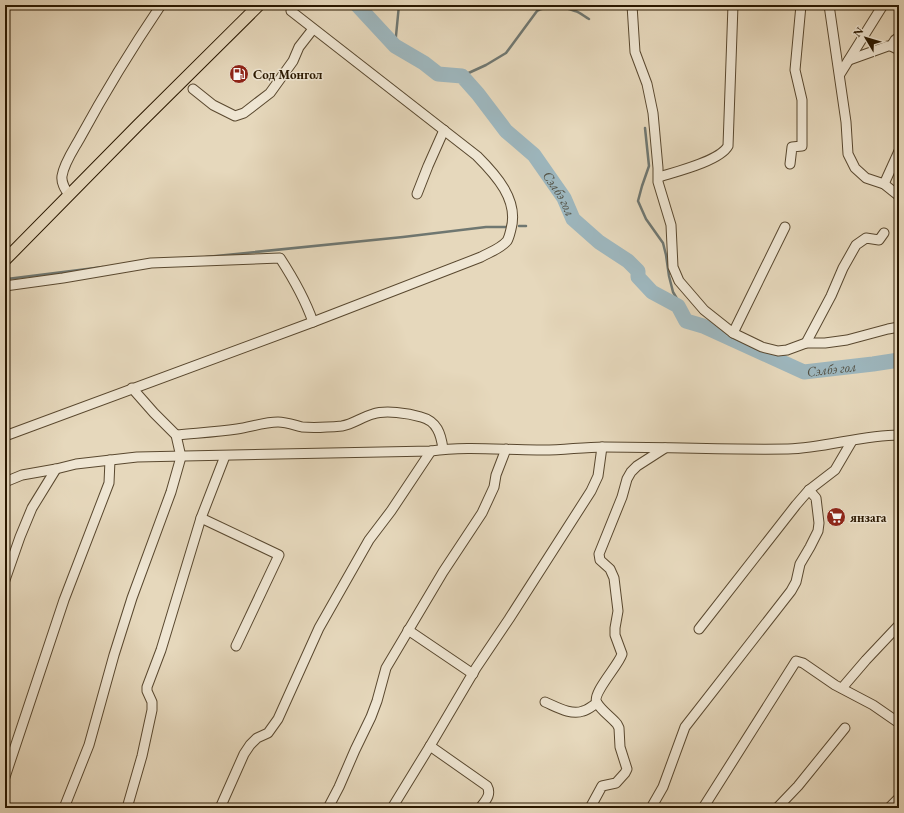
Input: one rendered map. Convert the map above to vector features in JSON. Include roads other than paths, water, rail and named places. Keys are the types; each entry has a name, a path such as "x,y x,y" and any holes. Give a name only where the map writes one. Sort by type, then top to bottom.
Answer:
{"main road":[{"path":"5,260 259,5"}],"street":[{"path":"69,195 62,181 66,163 93,113 128,54 161,5"},
{"path":"632,5 635,52 647,84 654,113 659,177 658,182 671,224 673,267 679,281 704,310 733,333 762,347 778,351 788,350 806,343 825,343 847,340 899,327"},
{"path":"659,177 707,161 722,153 728,146 733,5"},
{"path":"790,164 792,147 802,146 802,100 795,70 801,5"},
{"path":"829,5 836,58 840,74 848,154 855,168 866,178 884,184 899,196"},
{"path":"840,74 883,5"},
{"path":"5,436 313,322 481,257 500,247 508,240 512,225 511,201 494,174 478,156 291,11"},
{"path":"193,89 213,105 235,116 244,113 270,93 293,61 299,48 314,29"},
{"path":"849,60 877,48 895,48 895,40 899,37"},
{"path":"417,194 444,130"},
{"path":"884,184 899,151"},
{"path":"733,333 785,227"},
{"path":"806,343 856,245 866,238 879,240 884,233"},
{"path":"5,286 151,263 280,258 308,308 313,322"},
{"path":"64,808 89,745 114,655 132,598 171,492 182,457 176,435 132,388"},
{"path":"176,435 238,429 255,424 280,422 304,427 343,426 372,414 385,411 421,416 430,421 437,427 442,439 443,449"},
{"path":"5,482 22,475 56,470 76,464 137,457 431,451 443,449 539,450 602,447 790,449 852,441 872,436 899,434"},
{"path":"699,629 796,505 809,490 835,470 852,441"},
{"path":"392,808 472,674 509,620 591,491 598,476 602,447"},
{"path":"590,808 602,786 616,783 627,769 620,747 619,728 597,703 595,698 620,660 622,654 615,635 618,611 614,578 610,569 600,560 599,554 631,472 637,466 664,448"},
{"path":"328,808 371,717 386,668 443,572 482,513 494,489 496,475 506,449"},
{"path":"220,808 244,754 257,738 268,733 278,719 319,628 370,540 431,451"},
{"path":"127,808 142,756 152,710 152,702 147,688 161,650 201,518 225,456"},
{"path":"5,777 64,600 109,484 110,460"},
{"path":"5,580 32,508 56,470"},
{"path":"651,808 663,787 685,727 791,591 796,582 800,564 818,531 816,498 809,490"},
{"path":"201,518 279,555 236,646"},
{"path":"842,688 899,625"},
{"path":"408,630 472,674"},
{"path":"703,808 796,662 803,663 835,685 873,705 899,724"},
{"path":"545,702 559,708 578,713 597,703"},
{"path":"777,808 798,786 845,728"},
{"path":"430,746 489,788 488,796 480,808"},
{"path":"889,808 899,798"}],"waterway":[{"name":"Сэлбэ гол","path":"357,5 395,46 424,63 438,74 462,76 478,94 506,131 534,155 564,198 573,219 599,242 628,261 638,271 638,277 652,292 678,306 686,321 703,326 804,372 899,360"},
{"path":"395,46 399,5"},
{"name":"Сэлбэ гол","path":"462,76 486,65 506,53 537,11 541,9 551,7 566,8 579,12 589,19"},
{"name":"Сэлбэ гол","path":"645,128 649,166 638,201 646,219 663,243 673,292 686,314 703,326"},
{"path":"519,226 526,226"},
{"path":"206,257 486,227 506,227"},
{"path":"7,279 103,267"}],"place":[{"name":"Сод Монгол","path":"239,74"},
{"name":"янзага","path":"836,517"}]}
